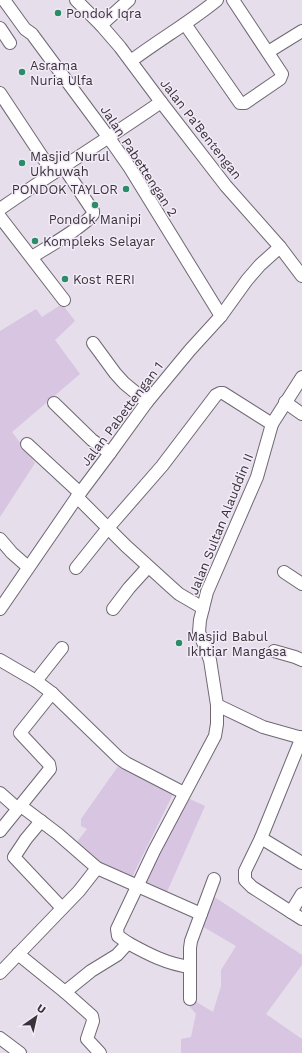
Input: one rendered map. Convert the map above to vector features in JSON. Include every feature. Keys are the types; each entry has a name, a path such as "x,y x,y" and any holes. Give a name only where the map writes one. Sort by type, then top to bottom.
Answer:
{"street":[{"name":"Jalan Pabettengan 2","path":"4,0 25,29 32,34 110,138 221,316"},
{"name":"Jalan Pa'Bentengan","path":"76,0 101,24 132,61 161,102 226,186 280,247 302,276"},
{"path":"101,24 129,0"},
{"path":"132,61 217,0"},
{"path":"185,24 241,103 245,103 280,79 282,74 233,0"},
{"path":"0,28 10,42"},
{"path":"268,52 302,31"},
{"path":"0,93 58,170 93,210 93,214 89,219 32,257"},
{"path":"0,209 58,170 110,138 161,102"},
{"path":"0,217 64,300"},
{"name":"Jalan Pabettengan 1","path":"0,609 78,495 110,454 147,402 190,350 221,316 247,280 260,265 280,247"},
{"path":"93,343 120,378 147,402"},
{"name":"Jalan Sultan Alauddin II","path":"128,943 118,936 117,932 154,851 215,736 217,724 217,705 210,660 199,632 203,608 210,584 257,477 272,424 302,377"},
{"path":"76,568 108,528 162,466 216,395 223,393 272,424"},
{"path":"54,402 92,440 110,454"},
{"path":"285,402 302,414"},
{"path":"27,444 148,567 180,594 203,608"},
{"path":"0,539 12,553 28,567"},
{"path":"114,609 129,588 148,567"},
{"path":"284,572 302,584"},
{"path":"36,681 62,648"},
{"path":"274,651 302,660"},
{"path":"0,660 36,681 52,693 119,758 184,793"},
{"path":"0,831 49,771 50,767 47,761 21,735 20,732 52,693"},
{"path":"217,705 263,727 302,738 261,838 244,875 245,880 252,887 302,919"},
{"path":"0,793 41,821 97,868 201,914"},
{"path":"41,821 26,839 14,857 62,908"},
{"path":"261,838 302,863"},
{"path":"0,973 79,892 97,868"},
{"path":"190,999 191,941 214,879"},
{"path":"291,912 302,894"},
{"path":"65,992 91,971 117,955 128,943 153,957 171,964 190,967"},
{"path":"18,954 92,1016 94,1021 87,1040 100,1053"},
{"path":"0,1038 20,1053"}],"shaded area":[{"path":"62,304 75,321 55,340 80,374 12,432 35,463 0,517 0,331 36,309 42,317"},
{"path":"119,765 174,792 132,877 102,866 77,842 87,829 81,826 81,819"},
{"path":"179,794 205,806 166,894 139,879"},
{"path":"210,894 302,955 302,965 266,1014 302,1039 302,1053 181,1053 181,1039 191,1037 196,1014 189,1006 195,1001 213,1012 221,986 221,970 236,946 200,925"}],"place":[{"name":"Pondok Iqra","path":"58,13"},
{"name":"Asrama Nuria Ulfa","path":"22,72"},
{"name":"Masjid Nurul Ukhuwah","path":"22,163"},
{"name":"PONDOK TAYLOR","path":"126,189"},
{"name":"Pondok Manipi","path":"95,205"},
{"name":"Kompleks Selayar","path":"35,241"},
{"name":"Kost RERI","path":"65,279"},
{"name":"Masjid Babul Ikhtiar Mangasa","path":"179,643"}]}
